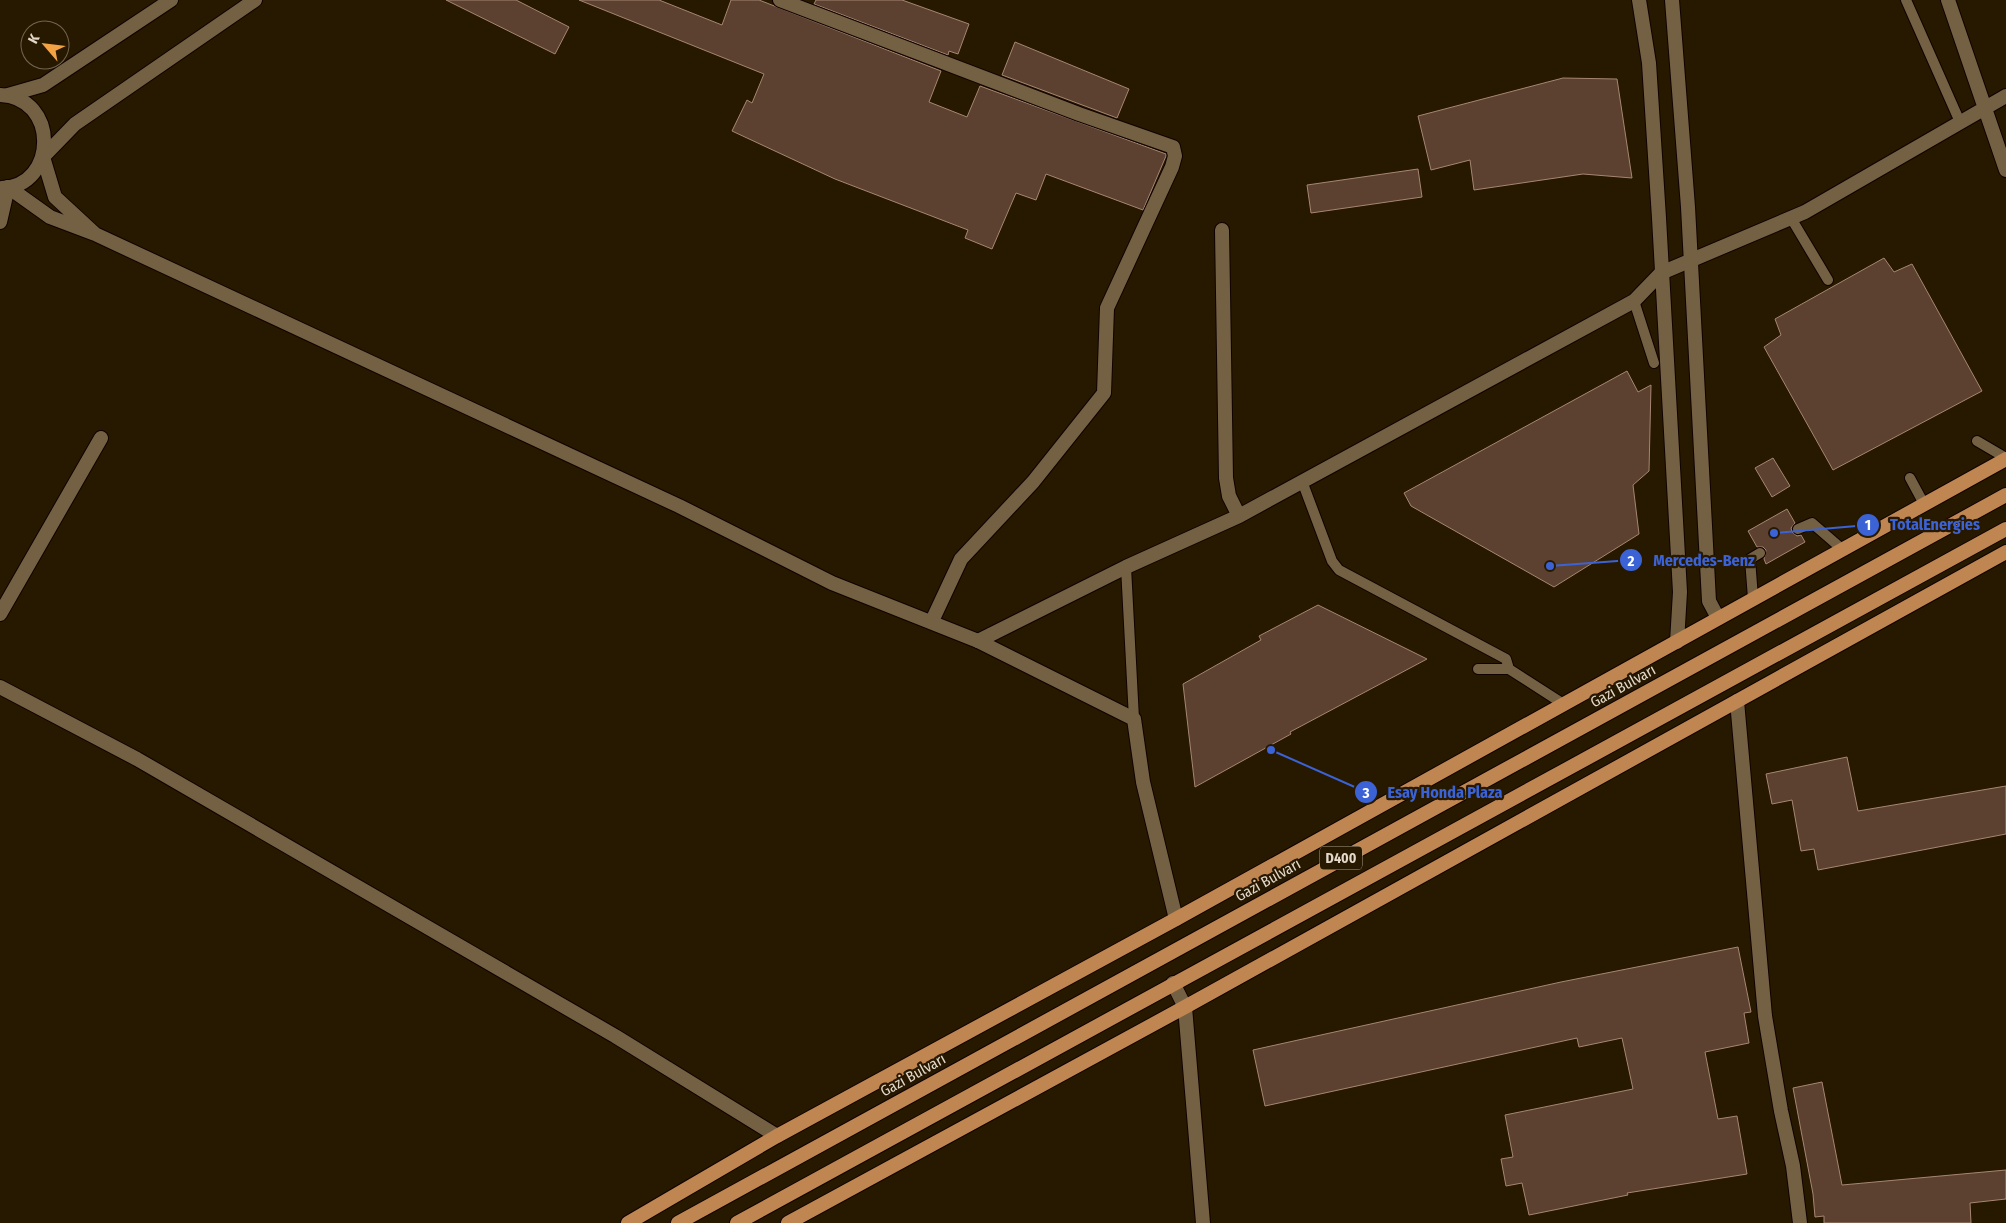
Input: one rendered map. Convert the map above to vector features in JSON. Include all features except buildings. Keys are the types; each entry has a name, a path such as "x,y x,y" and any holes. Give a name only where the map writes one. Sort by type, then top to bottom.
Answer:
{"highway":[{"path":"628,1223 777,1136 1176,919 2006,459"},
{"name":"Gazi Bulvarı","path":"678,1223 2006,495"},
{"name":"D400","path":"737,1223 2006,529"},
{"path":"788,1223 1185,1007 2006,552"}],"street":[{"path":"4,95 43,85 171,0"},
{"path":"780,0 1079,114 1173,147 1172,168 1107,308 1104,393 1033,482 961,559 932,621"},
{"path":"1639,0 1648,63 1680,592 1677,642"},
{"path":"1672,0 1691,258 1709,601 1718,618"},
{"path":"1948,0 1983,108 2006,170"},
{"path":"4,188 23,182 35,171 43,157 75,124 252,1"},
{"path":"4,95 23,101 35,112 43,126 46,142 43,157 54,197 94,234"},
{"path":"978,641 1126,567 1239,516 1634,301 1661,273 1691,258 1805,212 2006,96"},
{"path":"0,222 4,188"},
{"path":"4,188 50,218 94,234 679,506 832,582 978,641 1134,719 1143,782 1176,919"},
{"path":"1222,230 1226,478 1229,496 1239,516"},
{"path":"0,614 101,438"},
{"path":"0,687 137,759 615,1036 777,1136"},
{"path":"1737,701 1765,1016 1781,1111 1793,1166 1800,1223"},
{"path":"1173,983 1185,1007 1203,1223"}],"lane":[{"path":"1906,0 1960,122"},
{"path":"1791,218 1828,280"},
{"path":"1634,301 1654,363"},
{"path":"1977,441 2006,459"},
{"path":"1910,478 1924,504"},
{"path":"1302,481 1332,562 1339,570 1506,659 1509,669"},
{"path":"1798,529 1812,523 1842,549"},
{"path":"1753,598 1750,559 1760,553"},
{"path":"1126,567 1134,719"},
{"path":"1478,669 1509,669 1565,704"}],"place":[{"name":"TotalEnergies","path":"1774,533"},
{"name":"Mercedes-Benz","path":"1550,566"},
{"name":"Esay Honda Plaza","path":"1271,750"}]}
